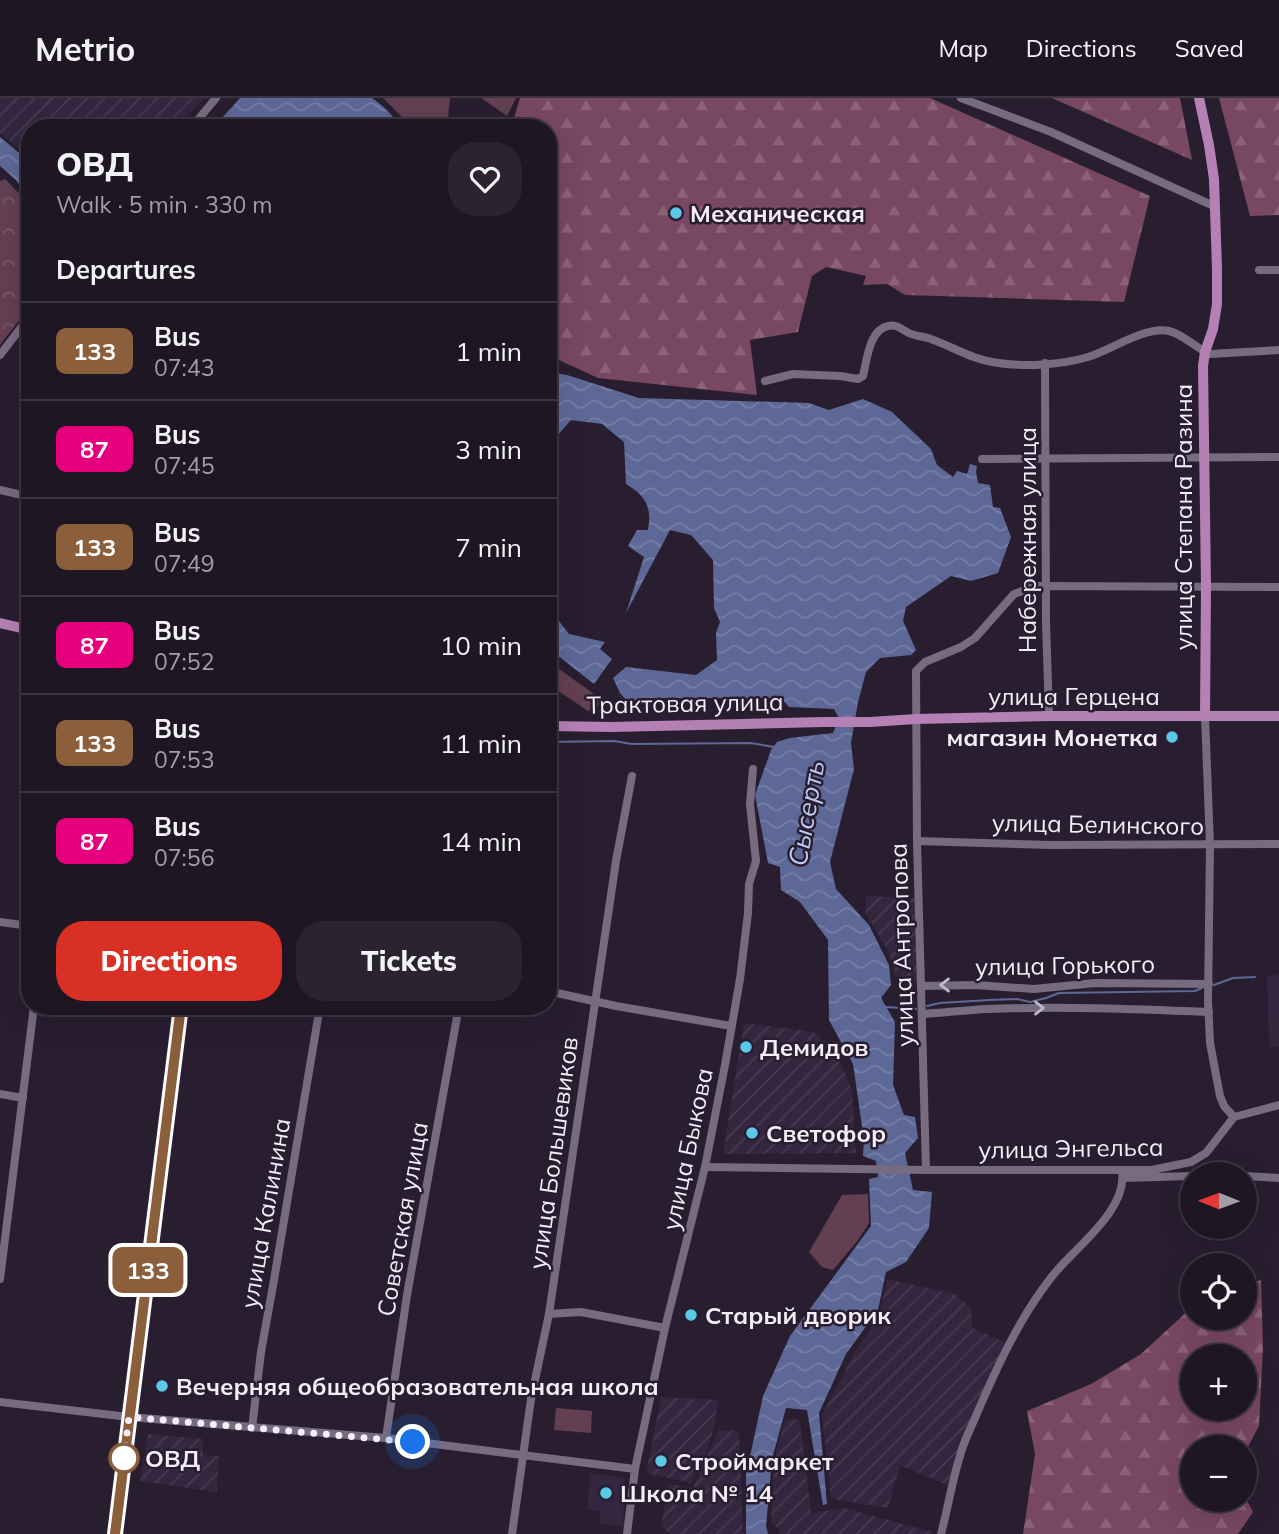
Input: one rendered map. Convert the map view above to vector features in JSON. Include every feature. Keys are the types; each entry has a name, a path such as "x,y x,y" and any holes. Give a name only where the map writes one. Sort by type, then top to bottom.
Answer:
{"main road":[{"name":"улица Степана Разина","path":"1199,98 1209,145 1216,207 1217,304 1203,366 1205,716"},
{"path":"0,623 21,628"},
{"name":"улица Герцена","path":"870,722 1049,716 1279,716"},
{"name":"Трактовая улица","path":"557,726 870,722"},
{"path":"115,1534 180,1015"}],"street":[{"path":"198,119 216,98"},
{"path":"961,98 1051,132 1216,207"},
{"path":"1259,270 1279,270"},
{"path":"765,381 793,374 858,379 863,376 870,346 876,335 884,327 893,325 968,356 997,363 1079,360 1144,334 1166,331 1191,341 1210,354 1279,350"},
{"path":"0,355 21,328"},
{"name":"Набережная улица","path":"1045,363 1049,716"},
{"path":"982,459 1279,457"},
{"path":"0,490 21,495"},
{"name":"улица Антропова","path":"926,1170 917,841 916,670 925,662 975,638 1014,594 1036,586 1046,586"},
{"path":"1046,586 1279,587"},
{"name":"улица Степана Разина","path":"1205,716 1210,845 1210,1043 1224,1106 1234,1117"},
{"name":"улица Быкова","path":"627,1534 635,1469 665,1328 705,1167 740,979 748,884 756,861 750,804 753,769"},
{"name":"улица Большевиков","path":"512,1534 531,1399 549,1314 616,861 632,776"},
{"name":"улица Белинского","path":"917,841 1051,845 1279,844"},
{"path":"0,922 21,925"},
{"name":"улица Горького","path":"921,986 976,985 1034,989 1095,983 1209,984"},
{"path":"557,993 731,1026"},
{"name":"улица Горького","path":"922,1014 985,1009 1120,1008 1209,1012"},
{"path":"0,1279 33,1015"},
{"name":"улица Калинина","path":"252,1428 261,1352 318,1015"},
{"name":"Советская улица","path":"386,1438 407,1295 457,1015"},
{"path":"0,1094 23,1098"},
{"path":"1234,1117 1279,1104"},
{"name":"улица Энгельса","path":"705,1167 1123,1175 1191,1162 1206,1153 1234,1117"},
{"path":"941,1534 961,1452 994,1373 1048,1281 1102,1223 1115,1203 1123,1175 1180,1176"},
{"path":"1257,1177 1279,1178"},
{"path":"549,1314 580,1312 665,1328"},
{"path":"0,1402 129,1417 386,1438 635,1469"}],"shaded area":[{"path":"0,98 204,98 184,119 21,119 21,150 0,133"},
{"path":"866,896 915,898 917,982 898,983 888,951 865,912"},
{"path":"1279,975 1279,1047 1269,1047 1267,976"},
{"path":"744,1023 814,1032 837,1054 852,1090 856,1153 723,1154"},
{"path":"887,1279 955,1294 971,1308 972,1328 1006,1343 947,1485 900,1465 888,1508 831,1499 822,1415 856,1350 879,1317"},
{"path":"661,1397 718,1400 714,1428 705,1457 691,1483 646,1473"},
{"path":"785,1419 800,1420 811,1513 844,1508 932,1534 780,1534 778,1528 771,1523 774,1461"},
{"path":"718,1430 739,1431 743,1534 670,1534 661,1527 668,1484 693,1488"},
{"path":"148,1434 203,1439 203,1455 219,1456 217,1492 140,1481"},
{"name":"Школа № 14","path":"590,1473 625,1478 623,1526 599,1524 600,1511 587,1509"}],"green space":[{"path":"383,98 450,98 448,119 404,119"},
{"path":"481,98 516,98 507,116"},
{"path":"520,98 930,98 1150,196 1124,302 905,295 887,284 863,285 866,276 826,267 812,276 798,332 750,340 757,395 598,378 557,359 557,119 514,119"},
{"path":"1052,98 1180,98 1192,160"},
{"path":"1219,98 1279,98 1279,215 1250,216"},
{"path":"5,179 21,196 21,318 0,345 0,181"},
{"path":"557,667 605,702 588,711 557,690"},
{"path":"868,1194 869,1223 833,1270 822,1267 809,1252 842,1195"},
{"path":"1261,1280 1263,1347 1259,1426 1254,1435 1180,1435 1180,1512 1253,1512 1238,1534 1023,1534 1035,1454 1027,1411 1091,1384 1141,1354 1180,1318 1180,1330 1257,1330 1257,1281"},
{"path":"556,1408 592,1411 591,1433 554,1430"}],"water":[{"path":"240,98 372,98 394,119 221,119"},
{"path":"0,137 21,154 21,187 16,180 0,166"},
{"name":"Сысерть","path":"557,373 639,398 809,403 829,410 863,399 892,412 931,449 937,465 953,477 957,471 967,474 970,464 977,466 978,483 990,485 993,507 1000,508 1011,537 998,573 971,581 951,576 906,607 903,621 916,650 911,655 880,658 866,672 858,702 851,743 854,769 830,862 836,889 869,925 889,965 891,985 881,998 895,1022 893,1085 904,1115 915,1117 918,1138 905,1153 913,1190 932,1192 929,1228 906,1262 886,1272 878,1310 846,1354 819,1413 827,1504 823,1505 807,1410 786,1408 772,1459 766,1526 768,1534 746,1534 746,1475 763,1396 790,1336 871,1226 869,1179 878,1177 876,1161 863,1156 864,1140 853,1064 829,1020 828,940 800,902 781,890 780,867 768,863 755,795 771,750 777,742 833,733 839,718 834,709 789,707 781,698 643,698 628,702 613,678 626,667 696,675 717,660 716,633 720,622 714,608 713,560 691,535 670,530 626,613 644,557 628,546 637,530 648,530 648,509 643,498 626,484 624,442 602,424 571,420 557,436"},
{"path":"557,619 569,634 605,642 600,649 612,659 594,684 557,655"}],"waterway":[{"path":"557,742 751,743 774,747"},
{"path":"1214,985 1233,978 1255,977"},
{"path":"927,1006 989,1000 1017,999 1030,1002 1059,993 1195,991 1202,988"},
{"path":"886,1007 916,1009"}],"bus line":[{"name":"133","path":"115,1534 180,1015"}],"place":[{"name":"Механическая","path":"676,213"},
{"name":"магазин Монетка","path":"1172,737"},
{"name":"Демидов","path":"746,1047"},
{"name":"Светофор","path":"752,1133"},
{"name":"Старый дворик","path":"691,1315"},
{"name":"Вечерняя общеобразовательная школа","path":"162,1386"},
{"name":"ОВД","path":"124,1458"},
{"name":"Строймаркет","path":"661,1461"},
{"name":"Школа № 14","path":"606,1493"}],"route":[{"path":"124,1458 129,1417 413,1442"}]}
